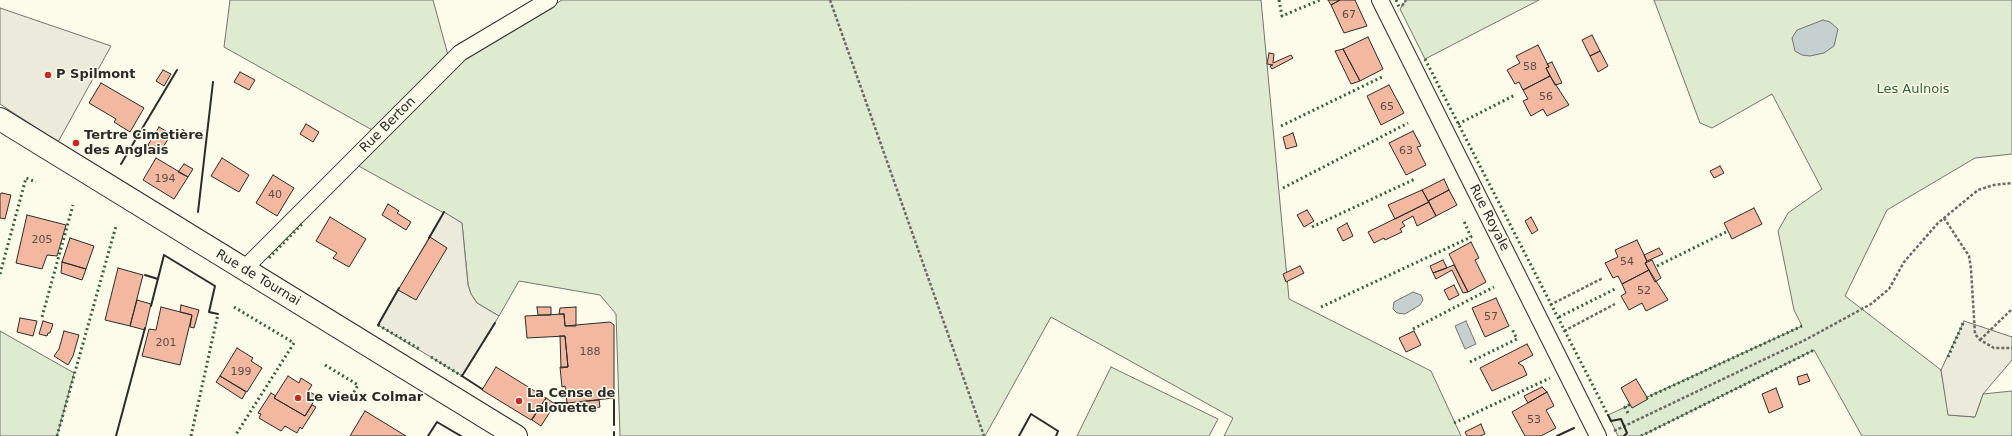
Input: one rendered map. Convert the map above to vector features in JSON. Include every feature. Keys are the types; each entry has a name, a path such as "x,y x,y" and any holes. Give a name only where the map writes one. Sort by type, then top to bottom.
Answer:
{"main road":[{"name":"Rue de Tournai","path":"0,119 243,270 516,436"}],"street":[{"name":"Rue Berton","path":"243,270 460,53 549,0"},
{"name":"Rue Royale","path":"1380,0 1549,338 1605,434"}],"path":[{"path":"830,0 984,436"},
{"path":"1605,434 1806,339 1871,304 1889,289 1904,262 1944,218 1978,190 1994,185 2012,184"},
{"path":"1944,218 1968,256 1971,269 1975,334 1980,340 1994,348 2012,348"},
{"path":"1536,312 1603,278"},
{"path":"1549,338 1615,304"},
{"path":"1980,340 2012,309"}],"green space":[{"path":"230,0 433,0 448,55 374,131 224,47"},
{"path":"562,0 1261,0 1289,299 1431,371 1461,436 1224,436 1233,418 1051,317 985,436 620,436 616,314 600,295 519,281 499,316 477,303 471,294 468,285 462,223 355,164 459,62"},
{"path":"1406,0 1539,0 1425,59 1400,9"},
{"name":"Les Aulnois","path":"1654,0 2012,0 2012,154 1975,158 1887,210 1845,296 1941,370 1949,415 1975,417 1983,394 2012,391 2012,436 1862,436 1814,350 1641,436 1618,436 1608,415 1802,326 1794,310 1778,231 1788,213 1822,189 1772,94 1712,128 1700,123"},
{"path":"0,331 74,373 57,436 0,436"},
{"path":"1111,367 1218,419 1209,436 1077,436"}],"shaded area":[{"name":"P Spilmont","path":"0,8 111,46 58,142 0,104"},
{"path":"1823,20 1830,22 1838,29 1834,46 1824,53 1810,56 1802,55 1795,51 1792,38 1797,30"},
{"path":"444,212 462,223 468,285 471,294 477,303 499,316 462,376 378,325"},
{"path":"1413,292 1421,295 1423,300 1420,305 1405,314 1397,313 1393,309 1394,302"},
{"path":"1466,321 1476,344 1465,349 1455,326"},
{"path":"1964,321 2012,337 2012,360 1983,394 1975,417 1948,415 1941,370"}],"building":[{"path":"1328,0 1340,0 1331,5"},
{"path":"1340,0 1355,0 1367,26 1344,33 1331,5"},
{"path":"1592,35 1600,51 1590,56 1582,40"},
{"path":"1368,37 1383,69 1360,81 1343,49"},
{"path":"1538,45 1549,67 1546,68 1550,76 1523,90 1519,82 1515,84 1507,70 1520,63 1516,56"},
{"path":"1343,49 1360,81 1351,84 1335,51"},
{"path":"1600,51 1608,66 1598,72 1590,56"},
{"path":"1269,53 1274,54 1273,63 1291,55 1293,58 1272,69 1270,66 1273,65 1267,64"},
{"path":"1552,62 1562,83 1555,85 1546,68 1549,67 1547,64"},
{"path":"163,70 171,74 164,86 156,81"},
{"path":"240,72 255,80 249,90 234,82"},
{"path":"1550,76 1569,105 1547,116 1543,109 1531,116 1523,101 1528,99 1523,90"},
{"path":"101,83 144,108 130,132 114,122 116,119 89,103"},
{"path":"1389,85 1404,113 1381,125 1367,96"},
{"path":"306,124 319,132 313,142 300,134"},
{"path":"159,127 171,134 159,154 148,145"},
{"path":"1413,131 1421,146 1417,147 1426,165 1406,175 1389,143"},
{"path":"1293,133 1297,146 1286,149 1283,137"},
{"path":"156,158 188,177 174,199 143,180"},
{"path":"222,158 249,175 239,192 211,176"},
{"path":"184,164 193,169 188,177 178,172"},
{"path":"1720,166 1724,173 1714,178 1710,171"},
{"path":"273,175 294,188 277,216 256,203"},
{"path":"1444,179 1449,190 1428,201 1422,190"},
{"path":"1422,190 1429,202 1395,219 1388,205"},
{"path":"1449,190 1457,205 1436,216 1428,201"},
{"path":"0,194 11,195 5,219 0,218"},
{"path":"1429,202 1436,216 1417,226 1413,216 1402,222 1405,226 1400,229 1402,232 1385,240 1384,238 1374,243 1368,232"},
{"path":"388,204 399,211 397,213 411,222 406,230 382,215"},
{"path":"1754,208 1762,224 1732,239 1724,223"},
{"path":"1307,210 1314,221 1304,227 1297,215"},
{"path":"27,215 66,225 57,256 47,255 42,269 16,263"},
{"path":"330,217 366,239 349,267 333,258 337,253 316,241"},
{"path":"1531,217 1538,230 1532,234 1525,221"},
{"path":"1347,223 1353,236 1343,241 1337,229"},
{"path":"430,237 447,248 416,300 398,290"},
{"path":"70,238 94,246 86,269 62,262"},
{"path":"1637,240 1647,261 1645,263 1649,270 1622,284 1618,276 1613,278 1605,263 1618,257 1615,250"},
{"path":"1471,242 1479,258 1475,260 1486,282 1468,292 1449,254"},
{"path":"1659,248 1663,254 1647,261 1644,255"},
{"path":"1443,260 1447,268 1433,273 1430,266"},
{"path":"1652,260 1661,278 1655,282 1645,263"},
{"path":"62,262 86,269 82,280 61,273"},
{"path":"1454,265 1468,292 1463,293 1452,270 1436,279 1433,273"},
{"path":"1300,266 1304,273 1286,282 1283,274"},
{"path":"118,268 143,275 130,326 105,320"},
{"path":"1649,270 1668,300 1646,311 1642,303 1629,310 1621,296 1626,293 1622,284"},
{"path":"1454,285 1459,295 1449,300 1444,290"},
{"path":"1496,298 1509,326 1485,337 1472,308"},
{"path":"137,300 151,304 145,330 130,326"},
{"path":"181,305 199,310 194,328 190,327 192,315 180,312"},
{"path":"161,307 192,315 180,365 142,356 149,329 156,330"},
{"path":"537,307 551,307 551,315 538,315"},
{"path":"576,307 576,326 565,326 564,314 559,314 560,308"},
{"path":"564,314 565,326 610,322 614,325 614,398 567,403 565,386 562,387 560,367 568,367 565,336 527,338 525,316"},
{"path":"20,318 37,321 33,336 17,332"},
{"path":"43,321 53,324 50,333 48,333 47,336 39,334"},
{"path":"64,331 79,335 73,356 68,365 54,356 59,349"},
{"path":"1414,331 1421,345 1406,352 1399,338"},
{"path":"560,336 565,336 568,367 561,368"},
{"path":"1527,344 1533,355 1518,363 1523,366 1527,375 1492,391 1480,368"},
{"path":"237,348 253,358 251,361 262,368 247,392 220,376"},
{"path":"496,367 546,398 531,420 482,390"},
{"path":"1807,374 1810,381 1799,385 1797,377"},
{"path":"220,376 246,392 242,399 216,382"},
{"path":"288,376 299,383 301,378 312,385 308,391 317,396 305,416 274,398"},
{"path":"1636,379 1648,399 1632,408 1621,388"},
{"path":"1542,387 1547,392 1528,403 1524,396"},
{"path":"1776,388 1783,407 1769,413 1762,394"},
{"path":"1547,392 1554,406 1546,410 1556,428 1541,436 1525,436 1512,412"},
{"path":"271,393 276,396 274,398 305,416 312,405 316,407 302,429 300,427 297,433 285,426 281,431 259,418 261,414 258,413"},
{"path":"546,398 555,404 541,426 532,420"},
{"path":"599,400 600,407 580,410 579,402"},
{"path":"365,411 406,436 350,436"},
{"path":"1481,424 1485,434 1480,436 1467,436 1465,432"}],"hedge":[{"path":"1279,0 1282,16 1320,0"},
{"path":"1396,0 1400,9"},
{"path":"1425,59 1608,415"},
{"path":"1281,126 1384,76"},
{"path":"1458,124 1515,95"},
{"path":"1283,188 1408,123"},
{"path":"0,274 26,178 36,182"},
{"path":"1312,227 1415,179"},
{"path":"42,317 73,205"},
{"path":"1321,307 1471,237 1463,219"},
{"path":"269,258 303,223"},
{"path":"57,436 116,226"},
{"path":"1657,266 1726,232"},
{"path":"1413,329 1494,287"},
{"path":"1559,317 1617,288"},
{"path":"234,307 294,343 235,436"},
{"path":"191,436 218,314"},
{"path":"1948,357 1964,321"},
{"path":"378,325 421,350"},
{"path":"1646,398 1802,326"},
{"path":"1470,362 1517,339 1512,329"},
{"path":"1641,436 1814,350"},
{"path":"431,357 462,376"},
{"path":"325,365 358,385 350,399"},
{"path":"1454,423 1550,378"},
{"path":"1628,413 1625,407 1631,404"}],"wall":[{"path":"121,164 177,70"},
{"path":"198,212 213,82"},
{"path":"429,238 444,212"},
{"path":"151,306 164,255 215,286 209,312 218,314"},
{"path":"145,275 158,279"},
{"path":"378,325 399,288"},
{"path":"482,389 462,376 495,323"},
{"path":"116,436 145,328"},
{"path":"614,400 614,425"},
{"path":"555,403 567,403"},
{"path":"1019,436 1031,414 1058,431 1056,436"},
{"path":"1608,415 1611,421 1621,419 1627,433 1624,436"},
{"path":"428,436 437,422 461,436"},
{"path":"1557,436 1574,428"}],"place":[{"name":"P Spilmont","path":"48,75"},
{"name":"Tertre Cimetière des Anglais","path":"76,143"},
{"name":"Le vieux Colmar","path":"298,398"},
{"name":"La Cense de Lalouette","path":"519,401"}]}
